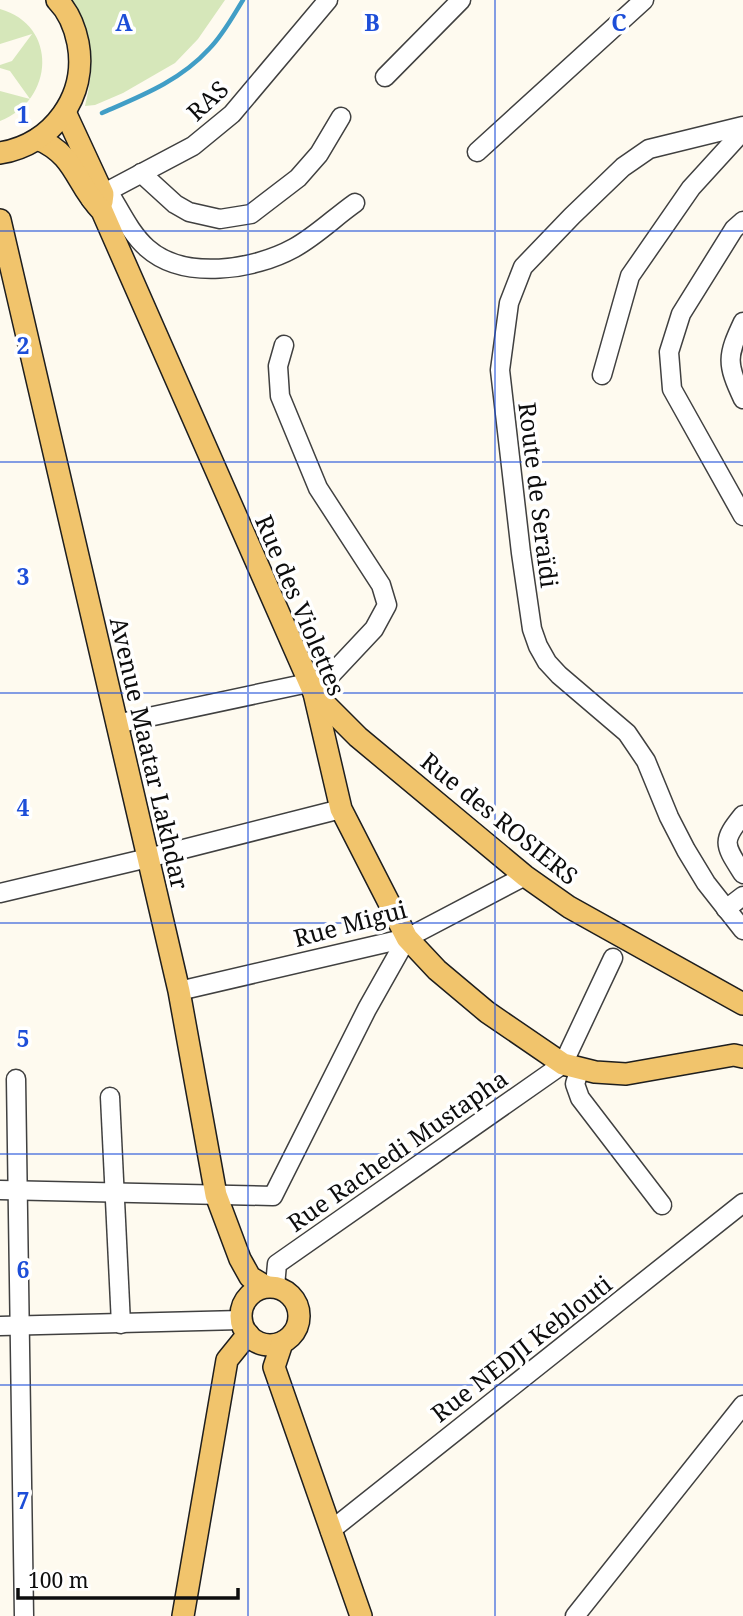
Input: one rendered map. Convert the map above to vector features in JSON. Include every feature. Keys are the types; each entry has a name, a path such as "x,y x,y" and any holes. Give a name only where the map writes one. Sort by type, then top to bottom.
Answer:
{"main road":[{"path":"0,153 25,146 53,127 65,112 77,86 80,58 75,30 57,0"},
{"path":"65,112 101,199"},
{"path":"38,139 53,146 70,161 101,199"},
{"name":"Rue des Violettes","path":"101,199 311,687 341,809 407,938 437,970 487,1012 571,1066 595,1072 626,1074 734,1055 743,1057"},
{"name":"Avenue Maatar Lakhdar","path":"0,219 178,991 216,1195 250,1278 270,1286"},
{"name":"Rue des ROSIERS","path":"311,687 358,737 525,876 569,906 743,1004"},
{"path":"183,1616 227,1360 244,1327 244,1302 249,1295 270,1286 291,1295 300,1312 296,1331 282,1343 274,1367 360,1616"},
{"path":"244,1327 264,1345 282,1343"}],"street":[{"name":"RAS","path":"101,199 141,173 193,146 232,114 328,0"},
{"path":"385,78 461,0"},
{"path":"477,152 644,0"},
{"path":"141,173 175,204 196,214 220,219 251,214 298,178 319,154 341,117"},
{"path":"602,375 630,276 691,188 743,128"},
{"name":"Route de Seraïdi","path":"743,128 649,149 623,167 572,216 523,267 509,303 500,370 521,553 532,629 538,646 559,675 627,733 646,761 686,850 706,883 743,930"},
{"path":"101,199 149,250 182,267 201,270 258,262 294,248 355,203"},
{"path":"743,221 734,229 681,314 669,352 672,389 743,516"},
{"path":"743,321 729,351 732,372 743,399"},
{"path":"116,724 311,687 327,679 374,629 387,605 381,585 318,488 279,396 278,366 284,345"},
{"path":"0,893 341,809"},
{"path":"741,867 728,847 727,839 743,814"},
{"name":"Rue Migui","path":"178,991 407,938 525,876"},
{"path":"726,909 743,896"},
{"path":"0,1190 273,1196 367,1009 407,938"},
{"path":"613,958 571,1066 580,1098 662,1205"},
{"name":"Rue Rachedi Mustapha","path":"270,1286 277,1264 571,1066"},
{"path":"16,1079 24,1616"},
{"path":"110,1097 121,1324"},
{"name":"Rue NEDJI Keblouti","path":"330,1531 743,1203"},
{"path":"0,1326 121,1324 244,1327"},
{"path":"575,1616 743,1405"}],"green space":[{"path":"70,0 225,0 198,39 175,63 123,93 95,105 85,106 91,51 84,26"},
{"path":"0,9 19,18 32,30 40,46 42,63 39,81 30,99 10,71 0,68 0,65 12,61 32,34 0,44"},
{"path":"0,91 29,99 18,111 0,121"}],"waterway":[{"path":"102,113 159,87 186,70 214,44 243,0"}]}
